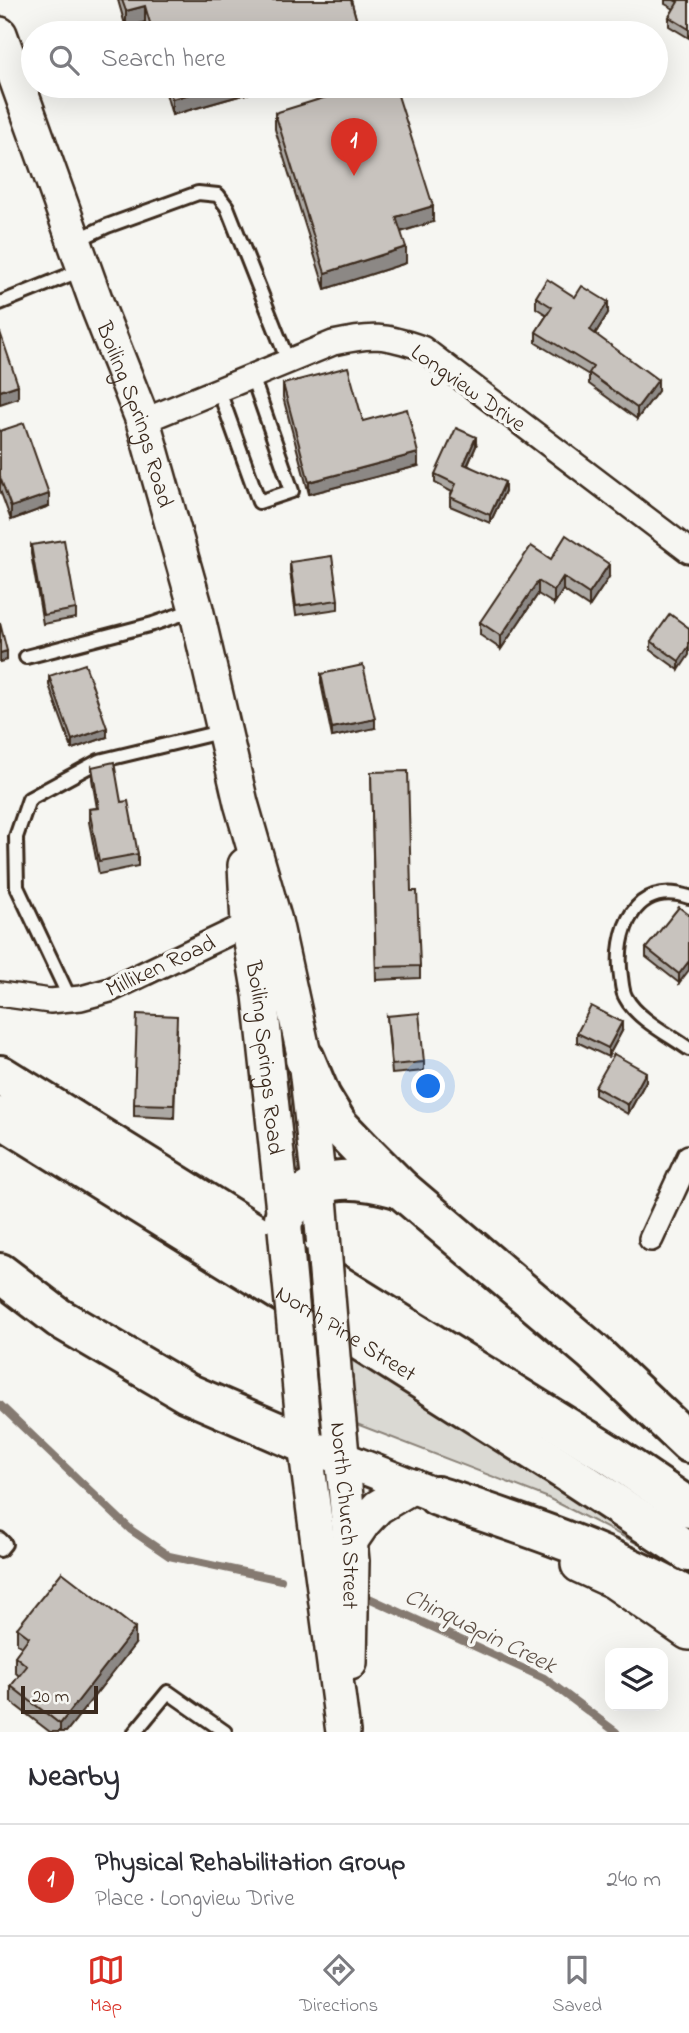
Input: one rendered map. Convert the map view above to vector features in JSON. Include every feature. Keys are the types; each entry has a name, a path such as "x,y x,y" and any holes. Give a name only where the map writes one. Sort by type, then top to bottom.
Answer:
{"highway":[{"path":"305,1059 321,1097 338,1125 401,1189 593,1352 689,1443"},
{"name":"North Pine Street","path":"0,1075 611,1455 689,1508"},
{"name":"North Pine Street","path":"0,1117 375,1350 689,1552"},
{"path":"284,1223 292,1203 319,1185 346,1179 371,1181 401,1189"},
{"path":"0,1273 59,1318 187,1393 305,1444"},
{"path":"425,1491 552,1534 621,1563 689,1598"}],"main road":[{"name":"Boiling Springs Road","path":"0,34 21,93"},
{"name":"Boiling Springs Road","path":"23,98 79,255 143,421 196,609 241,803 262,922 305,1059 328,1300"},
{"name":"Boiling Springs Road","path":"262,922 260,995 293,1314"},
{"name":"North Church Street","path":"328,1300 352,1561 348,1732"},
{"name":"North Church Street","path":"293,1314 305,1444 343,1732"},
{"path":"305,1444 425,1491 615,1580 689,1632"},
{"path":"351,1541 379,1507 425,1491"}],"street":[{"name":"Longview Drive","path":"143,421 333,343 363,336 394,338 422,348 689,551"},
{"name":"Milliken Road","path":"0,994 50,1001 81,999 110,990 262,922"},
{"path":"651,1239 689,1157"}],"lane":[{"path":"0,303 79,255 107,226 198,193 219,195 227,207 288,361"},
{"path":"219,388 259,502 292,491 251,376"},
{"path":"26,657 153,624 196,609"},
{"path":"70,999 17,887 16,837 29,799 99,761 224,731"},
{"path":"689,897 675,892 654,895 634,910 622,931 619,962 624,996 636,1013 689,1049"},
{"path":"0,1539 5,1544 0,1550"},
{"path":"135,1732 168,1692 225,1732"}],"shaded area":[{"path":"345,1336 689,1570 546,1497 354,1423"}],"building":[{"path":"122,0 351,0 357,21 149,21 145,6 126,11"},
{"path":"674,0 689,0 689,29 669,17 678,2"},
{"path":"323,98 399,98 433,206 396,217 406,247 325,273 275,113"},
{"path":"547,279 575,297 582,286 608,302 590,330 658,380 637,408 589,373 593,367 536,332 552,307 536,297"},
{"path":"0,332 18,385 0,391"},
{"path":"348,367 363,421 407,409 418,453 309,482 283,384"},
{"path":"24,423 49,494 11,507 0,477 0,431"},
{"path":"456,428 476,437 464,464 505,482 490,515 450,497 456,484 435,474"},
{"path":"566,535 609,564 589,594 563,577 554,591 538,581 501,636 480,622 531,546 551,559"},
{"path":"64,540 76,609 43,615 31,545"},
{"path":"332,556 338,600 296,606 290,562"},
{"path":"670,614 689,628 689,646 679,661 651,641"},
{"path":"0,623 7,651 0,653"},
{"path":"85,664 107,728 72,740 49,676"},
{"path":"363,665 375,719 332,728 321,674"},
{"path":"114,762 121,802 128,801 138,854 99,861 89,809 99,808 92,767"},
{"path":"408,771 411,891 417,891 420,966 376,967 371,772"},
{"path":"679,907 689,915 689,961 679,974 646,948"},
{"path":"591,1006 622,1022 608,1048 577,1033"},
{"path":"419,1013 424,1062 392,1065 387,1016"},
{"path":"137,1014 177,1016 174,1105 134,1104"},
{"path":"614,1054 646,1072 628,1105 595,1087"},
{"path":"62,1572 135,1628 60,1724 11,1686 27,1666 15,1656 29,1637 17,1628"}],"waterway":[{"name":"Chinquapin Creek","path":"0,1405 131,1530 169,1556 281,1580"},
{"name":"Chinquapin Creek","path":"358,1593 544,1678 616,1732"}],"place":[{"name":"Physical Rehabilitation Group","path":"354,176"}]}
